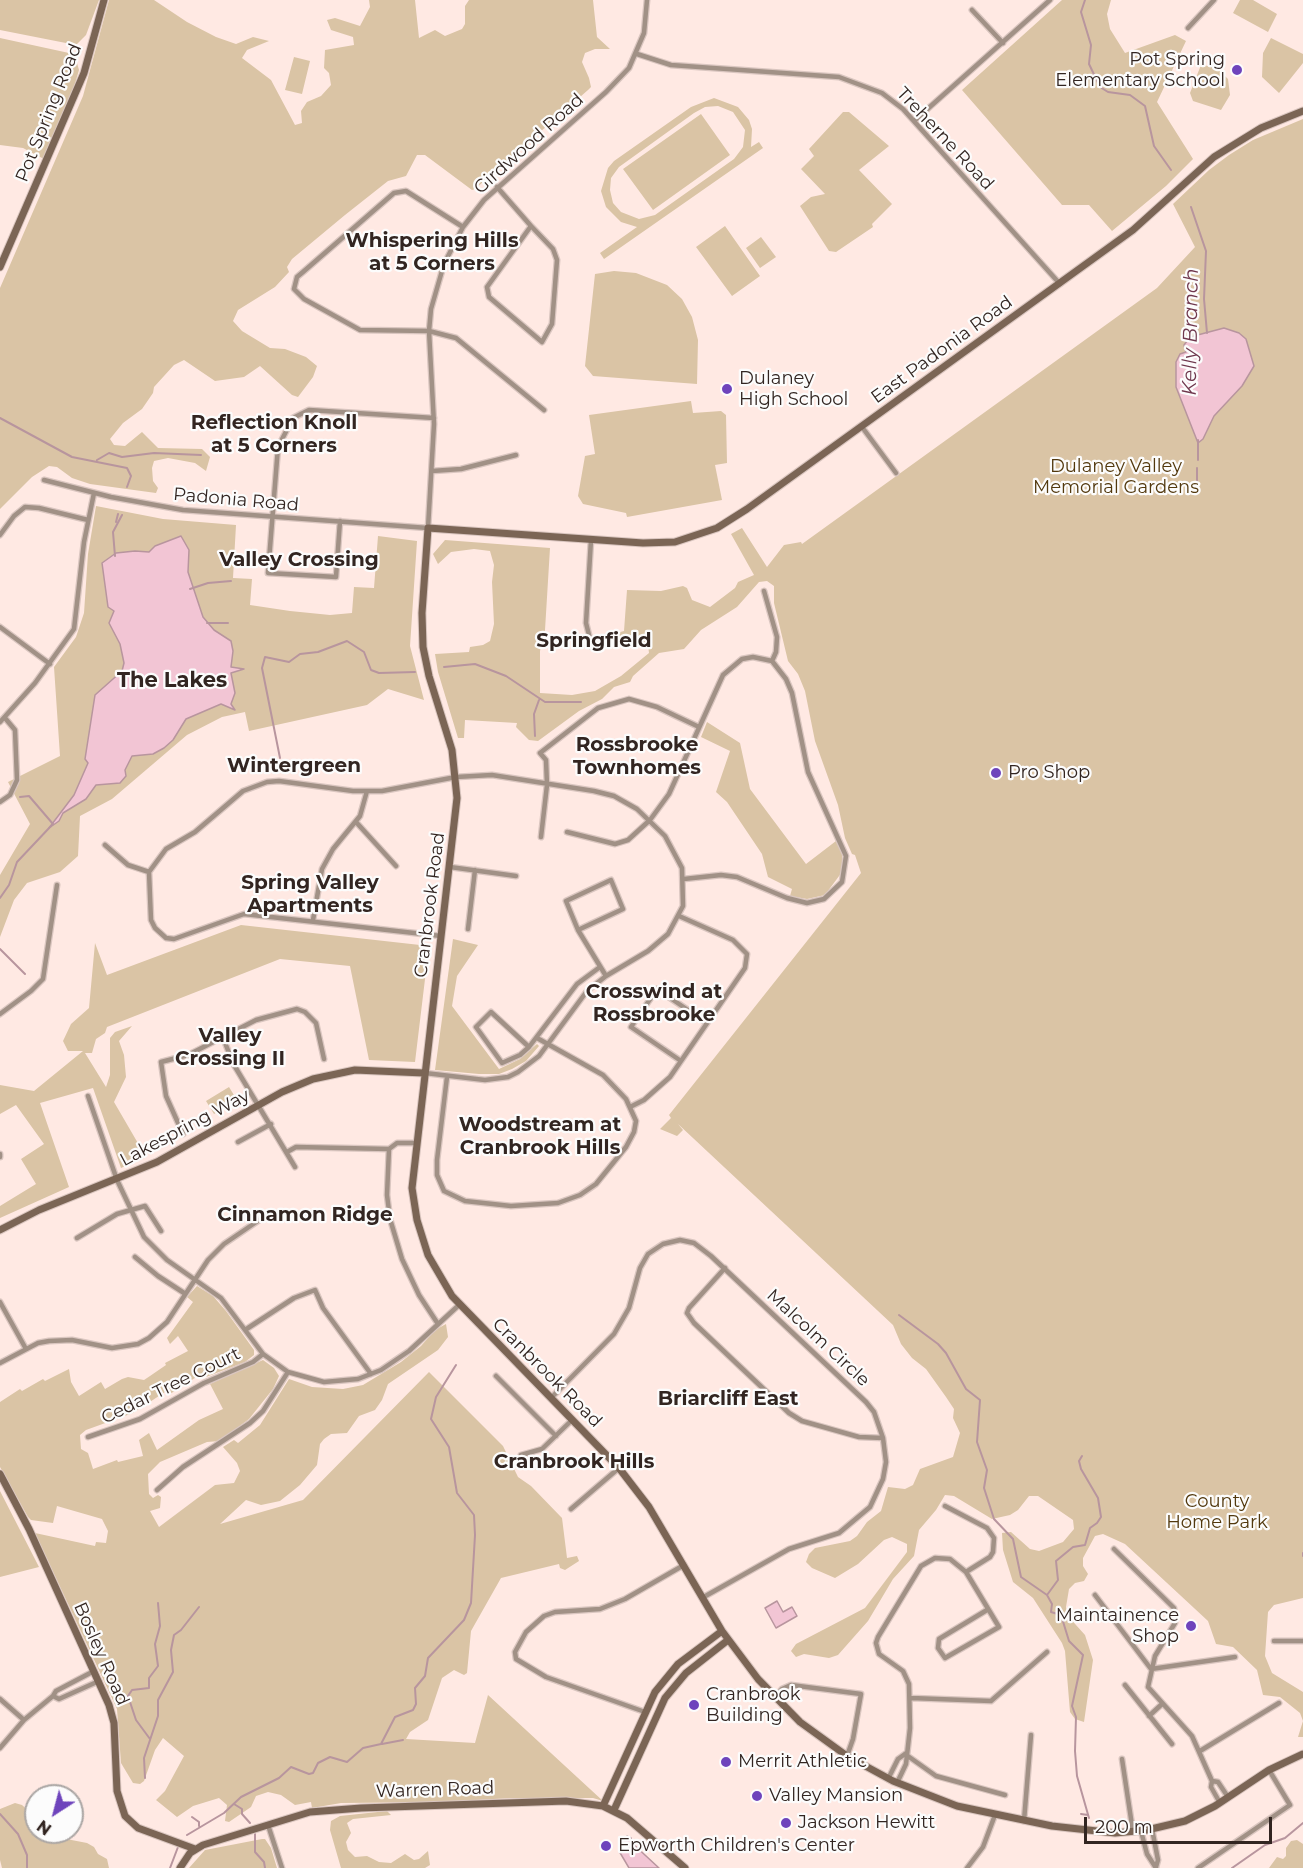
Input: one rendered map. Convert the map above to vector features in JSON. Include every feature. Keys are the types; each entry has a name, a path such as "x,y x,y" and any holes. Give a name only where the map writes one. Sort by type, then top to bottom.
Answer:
{"street":[{"name":"Pot Spring Road","path":"0,267 84,73 104,0"},
{"name":"Girdwood Road","path":"428,528 434,418 429,331 431,309 444,264 463,227 497,187 619,80 637,54 644,33 647,0"},
{"path":"914,121 1050,0"},
{"path":"1188,28 1214,0"},
{"path":"972,10 1003,43"},
{"name":"Treherne Road","path":"637,54 671,65 824,76 855,81 891,98 1060,284"},
{"name":"East Padonia Road","path":"428,528 661,543 701,535 728,522 1060,284 1142,223 1214,157 1261,128 1303,111"},
{"path":"497,187 553,249 557,260 552,324 542,342 489,297 487,287 531,226"},
{"path":"463,227 406,191 394,193 303,272 294,284 297,294 360,330 429,331 446,334 467,345 544,410"},
{"path":"340,521 336,578 268,573 278,447 287,427 300,413 318,410 434,418"},
{"path":"862,427 896,473"},
{"path":"432,471 461,469 516,455"},
{"name":"Padonia Road","path":"44,480 94,493 172,508 428,528"},
{"path":"0,722 69,639 78,617 88,520 94,493"},
{"path":"0,535 14,516 25,507 39,507 88,520"},
{"name":"Cranbrook Road","path":"428,528 422,613 423,647 456,777 456,815 412,1188 420,1231 436,1272 459,1305 619,1468 649,1507 728,1640 775,1698 814,1733 847,1756 888,1779 945,1802 995,1815 1093,1832 1137,1832 1185,1821 1220,1803 1269,1770 1303,1754"},
{"path":"591,540 586,623 592,647"},
{"path":"764,591 777,637 776,652 772,661"},
{"path":"0,627 50,664"},
{"path":"567,832 621,844 628,840 650,820 676,782 716,687 732,664 753,657 772,661 786,679 792,693 808,772 846,856 842,882 824,899 807,903 787,898 737,877 721,875 684,879"},
{"path":"541,837 547,784 546,760 540,753 582,718 612,702 629,699 644,702 699,727"},
{"path":"0,802 10,795 16,780 15,730 5,718"},
{"path":"424,1073 485,1080 508,1077 528,1066 547,1045 572,1008 606,976 661,942 680,916 683,906 684,879 676,855 650,820 637,808 614,796 492,775 456,777 382,791 279,781 243,791 195,832 166,849 149,872 152,920 155,927 166,938 174,939 244,914 314,920 441,936"},
{"path":"314,920 322,869 333,849 356,822 364,806 367,791"},
{"path":"356,822 396,866"},
{"path":"105,845 128,865 149,872"},
{"path":"450,867 516,876"},
{"path":"468,929 475,870"},
{"path":"578,930 623,909 611,880 566,901 578,930 606,976"},
{"path":"0,1014 32,991 43,979 57,885"},
{"path":"630,1107 657,1090 681,1061 745,968 747,954 733,940 680,916"},
{"path":"529,1047 491,1012 476,1027 502,1063 520,1055 529,1047 537,1038 577,984 600,967"},
{"path":"681,1061 632,1027 657,989 707,1023"},
{"path":"183,1134 166,1096 161,1062 188,1055 256,1020 297,1010 305,1012 316,1023 324,1059"},
{"path":"223,1038 234,1065 296,1167"},
{"path":"447,1077 437,1175 444,1191 465,1201 511,1206 544,1205 580,1195 596,1184 631,1140 636,1121 630,1107 615,1085 603,1075 537,1038"},
{"name":"Lakespring Way","path":"0,1230 39,1210 157,1162 298,1085 328,1074 374,1069 424,1073"},
{"path":"87,1096 129,1210 154,1249 221,1298 263,1354 288,1372 313,1381 336,1383 371,1374 409,1351 459,1305"},
{"path":"238,1142 271,1124"},
{"path":"287,1152 296,1147 389,1149 397,1143 416,1143"},
{"path":"389,1149 387,1195 394,1237 410,1278 438,1324"},
{"path":"77,1238 117,1214 145,1206 161,1231"},
{"path":"0,1363 38,1343 60,1340 112,1348 138,1344 149,1338 167,1322 194,1278 224,1244 265,1216"},
{"name":"Malcolm Circle","path":"551,1398 614,1334 629,1308 643,1261 656,1247 671,1241 694,1243 724,1268 874,1412 883,1438 886,1462 883,1479 870,1507 860,1518 839,1533 806,1543 773,1557 702,1598"},
{"path":"135,1257 184,1293"},
{"path":"724,1268 689,1308 687,1313 694,1323 789,1413 802,1421 859,1437 883,1438"},
{"path":"245,1330 294,1298 315,1290 324,1308 371,1374"},
{"path":"0,1302 26,1349"},
{"name":"Cedar Tree Court","path":"88,1437 140,1419 204,1383 238,1369 263,1354"},
{"path":"157,1490 183,1467 250,1423 263,1411 288,1372"},
{"path":"496,1376 556,1436"},
{"path":"521,1455 536,1452 572,1420"},
{"path":"571,1509 619,1468"},
{"name":"Bosley Road","path":"0,1474 99,1681 112,1713 117,1791 125,1816 138,1828 195,1849"},
{"path":"945,1506 992,1532 993,1552 984,1561 966,1572"},
{"path":"1114,1549 1174,1608 1175,1623 1160,1646 1151,1669 1148,1687 1184,1725 1200,1751 1212,1781 1211,1787 1220,1803"},
{"path":"897,1783 906,1764 911,1698 909,1684 903,1671 879,1653 876,1643 878,1637 921,1566 935,1558 958,1563 966,1572 999,1627 945,1658 938,1648 939,1639 987,1610"},
{"path":"645,1712 560,1683 535,1671 515,1656 518,1644 534,1622 555,1612 600,1609 610,1606 684,1565"},
{"path":"1095,1595 1151,1669"},
{"path":"603,1806 655,1692 678,1664 722,1631"},
{"path":"614,1810 665,1698 686,1673 728,1640"},
{"path":"1275,1641 1303,1641"},
{"path":"911,1698 991,1701 1047,1652"},
{"path":"1151,1669 1235,1657"},
{"path":"0,1748 24,1720 53,1696 56,1690 94,1671"},
{"path":"53,1696 59,1699 99,1681"},
{"path":"775,1698 783,1689 791,1685 861,1694 854,1739 847,1756"},
{"path":"1125,1685 1172,1744"},
{"path":"0,1699 24,1720"},
{"path":"1200,1751 1279,1703"},
{"path":"1149,1716 1162,1704"},
{"path":"1024,1821 1031,1735"},
{"path":"888,1779 898,1760 905,1754"},
{"path":"905,1754 936,1776 1005,1795"},
{"path":"1122,1760 1137,1832 1156,1868"},
{"path":"1198,1868 1290,1805 1269,1770"},
{"path":"1212,1781 1218,1782 1228,1798"},
{"name":"Warren Road","path":"195,1849 267,1823 334,1809 566,1801 603,1806 614,1810 640,1828 685,1868"},
{"path":"967,1868 983,1847 995,1815"},
{"path":"267,1823 282,1868"},
{"path":"1152,1830 1158,1860 1156,1868"},
{"path":"180,1868 195,1849"}],"green space":[{"path":"0,0 99,0 86,35 76,45 0,30"},
{"path":"109,0 154,0 187,22 216,37 236,44 253,37 269,41 247,50 242,58 271,80 295,125 302,123 301,111 307,102 321,96 331,85 329,73 324,68 325,50 354,45 353,37 331,30 327,20 335,18 360,26 370,7 369,0 415,0 419,38 435,30 445,36 462,29 465,24 465,6 469,0 593,0 597,37 610,49 595,49 585,53 582,62 591,87 475,189 472,190 425,155 417,155 406,176 388,181 345,215 292,259 287,267 289,272 275,287 238,310 233,321 242,331 270,348 285,349 306,357 317,366 313,377 298,397 292,395 260,366 244,377 215,381 184,360 174,365 154,387 153,393 142,409 123,423 110,439 114,445 125,446 142,432 158,448 202,449 210,457 206,471 195,463 168,458 154,461 152,468 153,481 158,488 156,493 90,484 72,478 57,467 49,466 32,477 0,509 0,288 83,96"},
{"path":"1062,0 1111,0 1107,14 1110,29 1125,53 1175,35 1186,41 1157,102 1193,159 1166,186 1112,231 1089,205 1062,205 962,90"},
{"path":"1240,0 1253,0 1277,14 1268,32 1233,13"},
{"path":"0,38 69,53 77,63 79,70 74,87 44,159 23,148 0,145"},
{"path":"1271,38 1303,54 1303,63 1279,93 1262,77 1263,53"},
{"path":"294,57 310,61 302,94 285,90"},
{"path":"1201,65 1216,67 1228,79 1230,95 1221,110 1193,101 1190,93"},
{"path":"714,98 738,107 749,120 752,129 751,147 759,142 763,148 604,259 600,253 637,227 621,222 606,207 601,191 608,168 614,161 691,107","holes":["718,106 733,112 745,130 743,147 734,159 655,215 639,219 621,212 613,203 610,190 611,178 619,167 705,107"]},
{"path":"843,112 849,112 889,146 859,170 892,204 872,224 873,227 836,252 829,251 800,206 811,197 825,194 801,169 814,156 809,149"},
{"path":"701,114 730,155 653,210 623,169"},
{"path":"1303,119 1303,1598 1274,1605 1268,1612 1265,1656 1272,1673 1303,1692 1303,1721 1300,1713 1280,1697 1263,1695 1257,1670 1233,1647 1216,1644 1208,1621 1125,1544 1103,1534 1095,1536 1083,1558 1083,1566 1088,1574 1084,1581 1075,1583 1069,1589 1066,1607 1067,1615 1085,1635 1093,1660 1084,1722 1075,1719 1070,1712 1065,1651 1062,1643 1033,1598 1013,1582 1003,1550 1002,1533 1011,1532 1030,1549 1039,1551 1063,1542 1074,1529 1073,1520 1038,1496 1029,1496 1018,1510 1010,1515 992,1519 954,1496 945,1495 919,1530 914,1556 893,1579 868,1621 838,1655 829,1658 804,1654 796,1657 791,1651 796,1644 865,1608 907,1552 907,1544 892,1537 884,1540 858,1564 835,1578 812,1568 806,1562 809,1554 815,1548 850,1541 857,1536 867,1522 881,1511 888,1487 905,1489 913,1485 920,1469 953,1457 960,1433 953,1418 954,1409 926,1369 912,1358 901,1344 893,1325 678,1124 683,1130 677,1136 660,1129 671,1118 669,1115 861,873 855,855 852,854 845,838 838,805 815,741 805,691 798,674 788,661 774,603 774,586 767,581 759,582 737,607 701,630 684,649 659,653 633,676 630,682 614,687 602,699 579,711 538,741 529,740 516,727 517,723 465,720 464,738 458,738 438,672 435,654 469,652 470,647 483,645 490,641 494,624 492,582 494,565 490,551 474,549 451,552 438,564 433,554 445,540 550,548 545,630 540,651 540,693 572,695 595,691 621,676 649,653 648,645 628,636 604,642 602,637 624,631 627,590 661,591 683,586 687,588 692,600 710,607 735,588 738,582 754,575 731,534 742,528 767,567 784,545 801,542 802,544 1157,288 1195,247 1173,204 1209,170 1229,155 1253,140"},
{"path":"725,226 760,276 732,296 696,247"},
{"path":"761,237 776,257 760,268 746,248"},
{"path":"614,271 636,273 667,285 682,299 692,317 698,340 697,384 593,376 585,366 595,274"},
{"path":"691,401 693,413 721,411 726,415 727,463 715,465 722,500 627,517 626,513 583,504 578,496 585,456 595,454 589,415"},
{"path":"96,506 163,519 236,525 233,578 252,579 250,605 290,611 330,615 352,613 354,587 374,588 378,536 417,541 410,646 424,700 388,689 367,705 249,731 245,712 222,717 187,735 112,799 80,816 78,856 60,872 27,883 14,900 0,937 0,875 30,824 8,782 60,756 54,667 76,637 84,613 88,554"},
{"path":"707,722 740,743 750,789 806,864 836,841 842,853 842,872 825,895 807,899 790,896 792,889 768,877 762,854 727,802 716,792 730,751 701,737"},
{"path":"241,925 429,946 415,1062 369,1060 350,966 280,959 107,1027 105,1033 96,1039 92,1053 85,1053 106,1087 110,1075 110,1038 115,1032 132,1026 119,1041 124,1055 126,1077 114,1102 146,1157 121,1168 93,1088 40,1103 69,1187 0,1218 0,1206 36,1184 21,1159 44,1144 16,1105 0,1114 0,1085 34,1091 83,1051 68,1051 63,1041 71,1024 89,1008 95,943 107,975"},
{"path":"453,939 478,945 457,976 452,1006 499,1069 520,1059 537,1044 539,1046 526,1061 512,1069 499,1074 435,1070"},
{"path":"229,1087 237,1100 214,1114 206,1101"},
{"path":"197,1286 213,1296 226,1311 254,1350 254,1355 245,1362 206,1377 201,1374 170,1394 165,1392 133,1413 86,1430 80,1435 81,1449 88,1453 93,1469 117,1460 118,1462 143,1456 139,1440 149,1433 157,1450 199,1420 223,1409 210,1384 263,1360 274,1368 279,1376 273,1389 249,1419 220,1441 207,1442 160,1462 148,1474 149,1494 153,1498 158,1495 161,1497 160,1508 150,1511 159,1527 215,1485 234,1483 240,1471 237,1463 223,1447 234,1440 238,1443 260,1425 289,1379 312,1387 343,1389 363,1385 401,1362 421,1346 435,1330 446,1324 448,1337 438,1350 388,1384 375,1410 359,1416 347,1433 331,1434 324,1439 320,1444 317,1465 300,1485 280,1501 261,1505 246,1500 220,1524 303,1500 429,1372 503,1446 518,1477 531,1486 562,1518 567,1558 577,1556 579,1561 565,1570 560,1568 559,1564 501,1578 471,1631 467,1673 464,1675 454,1670 442,1678 428,1720 410,1732 406,1739 475,1743 488,1695 603,1801 593,1798 511,1798 442,1802 341,1803 312,1808 311,1802 295,1805 281,1795 268,1792 256,1796 251,1807 229,1822 225,1821 227,1805 219,1798 193,1806 177,1817 156,1800 165,1791 184,1756 163,1738 155,1750 144,1781 140,1784 133,1783 121,1763 117,1709 35,1533 95,1546 96,1542 106,1543 108,1531 102,1519 57,1506 53,1523 31,1520 28,1517 0,1467 0,1402 20,1389 22,1391 43,1379 45,1381 69,1369 71,1382 79,1396 101,1382 105,1389 128,1377 144,1380 166,1365 165,1363 188,1351 178,1336 170,1344 167,1338 193,1302 187,1297"},
{"path":"0,1491 39,1567 0,1577"},
{"path":"1303,1721 1303,1737 1298,1737"},
{"path":"15,1803 24,1807 24,1844 87,1843 107,1859 109,1868 2,1868 0,1809"},
{"path":"387,1811 391,1815 353,1819 347,1823 351,1833 346,1842 348,1850 355,1857 367,1856 379,1862 391,1863 405,1854 414,1860 419,1859 428,1851 430,1865 425,1868 341,1868 330,1830 331,1821 340,1816"},
{"path":"265,1839 271,1848 277,1868 189,1868 205,1850"},
{"path":"1297,1840 1303,1844 1303,1868 1269,1868 1277,1857 1283,1859 1286,1856 1286,1848 1291,1841"}],"shaded area":[{"path":"1224,328 1239,333 1246,339 1254,366 1242,386 1214,416 1203,439 1198,443 1176,387 1176,362 1180,354 1186,352 1184,345 1190,337"},
{"path":"181,536 189,550 188,572 203,617 214,630 231,641 233,651 231,667 244,669 231,673 235,693 231,704 235,710 221,704 186,719 173,740 164,748 153,754 132,756 125,770 126,776 120,783 96,785 86,799 63,813 59,821 49,828 74,795 88,763 85,759 95,695 122,671 124,663 120,644 109,623 114,611 108,607 102,563 116,553 149,552 155,546"},
{"path":"777,1601 783,1612 792,1607 797,1616 776,1628 765,1608"},
{"path":"627,1836 659,1868 629,1868 619,1851 622,1841"}],"waterway":[{"name":"Kelly Branch","path":"1085,0 1081,12 1091,45 1089,64 1100,87 1108,92 1130,95 1145,106 1154,146 1171,170"},
{"name":"Kelly Branch","path":"1191,207 1206,251 1204,299 1207,333"},
{"path":"0,418 72,457 127,468 131,476 127,487"},
{"name":"Kelly Branch","path":"1198,440 1198,460"},
{"path":"97,460 109,453 122,457 154,453 201,455"},
{"name":"Kelly Branch","path":"1197,468 1197,483"},
{"path":"116,522 118,514"},
{"path":"115,556 113,532 122,515"},
{"path":"190,589 208,583 231,581"},
{"path":"207,623 228,623"},
{"path":"280,758 262,668 265,657 289,662 300,654 318,652 347,641 364,652 371,670 379,673 415,672"},
{"path":"444,667 475,664 506,676 545,702 581,702"},
{"path":"535,736 534,714 539,700"},
{"path":"20,797 29,796 53,824"},
{"path":"0,898 9,885 17,862 51,826"},
{"path":"0,949 25,974"},
{"path":"899,1315 938,1344 946,1353 966,1389 980,1400 977,1442 987,1470 984,1488 994,1519 1013,1539 1021,1577 1047,1595 1052,1604 1051,1612 1061,1615 1069,1641 1083,1655 1072,1706 1076,1717 1077,1776 1089,1818"},
{"path":"187,1835 224,1813 241,1797 279,1778 291,1767 309,1774 313,1773 318,1763 330,1757 347,1762 363,1748 381,1744 395,1717 413,1710 416,1704 415,1688 425,1676 428,1658 464,1620 471,1603 474,1515 457,1493 449,1447 431,1419 436,1397 456,1365"},
{"path":"1047,1595 1058,1580 1056,1561 1073,1547 1085,1545 1090,1528 1101,1517 1098,1498 1081,1469 1079,1461 1082,1456"},
{"path":"150,1739 136,1720 128,1696 132,1690 149,1688 149,1678 158,1666 155,1644 160,1626 158,1603"},
{"path":"145,1778 144,1758 158,1716 158,1700 173,1672 171,1650 174,1635 181,1630 199,1607"},
{"path":"382,1744 403,1740"},
{"path":"234,1804 242,1809 242,1814 250,1823"},
{"path":"0,1814 18,1834 27,1855 27,1868"},
{"path":"1081,1814 1088,1815"},
{"path":"192,1817 199,1822 199,1826"},
{"path":"1232,1868 1265,1845 1285,1838 1303,1823"},
{"path":"255,1834 255,1852 264,1862 265,1868"},
{"path":"170,1868 178,1847"}],"place":[{"name":"Pot Spring Elementary School","path":"1237,70"},
{"name":"Dulaney High School","path":"727,389"},
{"name":"Pro Shop","path":"996,773"},
{"name":"Maintainence Shop","path":"1191,1626"},
{"name":"Cranbrook Building","path":"694,1705"},
{"name":"Merrit Athletic","path":"726,1762"},
{"name":"Valley Mansion","path":"757,1796"},
{"name":"Jackson Hewitt","path":"786,1823"},
{"name":"Epworth Children's Center","path":"606,1846"}],"district":[{"name":"Whispering Hills at 5 Corners","path":"432,252"},
{"name":"Reflection Knoll at 5 Corners","path":"274,434"},
{"name":"Valley Crossing","path":"299,560"},
{"name":"Springfield","path":"594,641"},
{"name":"The Lakes","path":"172,681"},
{"name":"Rossbrooke Townhomes","path":"637,756"},
{"name":"Wintergreen","path":"294,766"},
{"name":"Spring Valley Apartments","path":"310,894"},
{"name":"Crosswind at Rossbrooke","path":"654,1004"},
{"name":"Valley Crossing II","path":"230,1048"},
{"name":"Woodstream at Cranbrook Hills","path":"540,1136"},
{"name":"Cinnamon Ridge","path":"305,1215"},
{"name":"Briarcliff East","path":"728,1399"},
{"name":"Cranbrook Hills","path":"574,1462"}],"park label":[{"name":"Dulaney Valley Memorial Gardens","path":"1116,477"},
{"name":"County Home Park","path":"1217,1512"}]}
